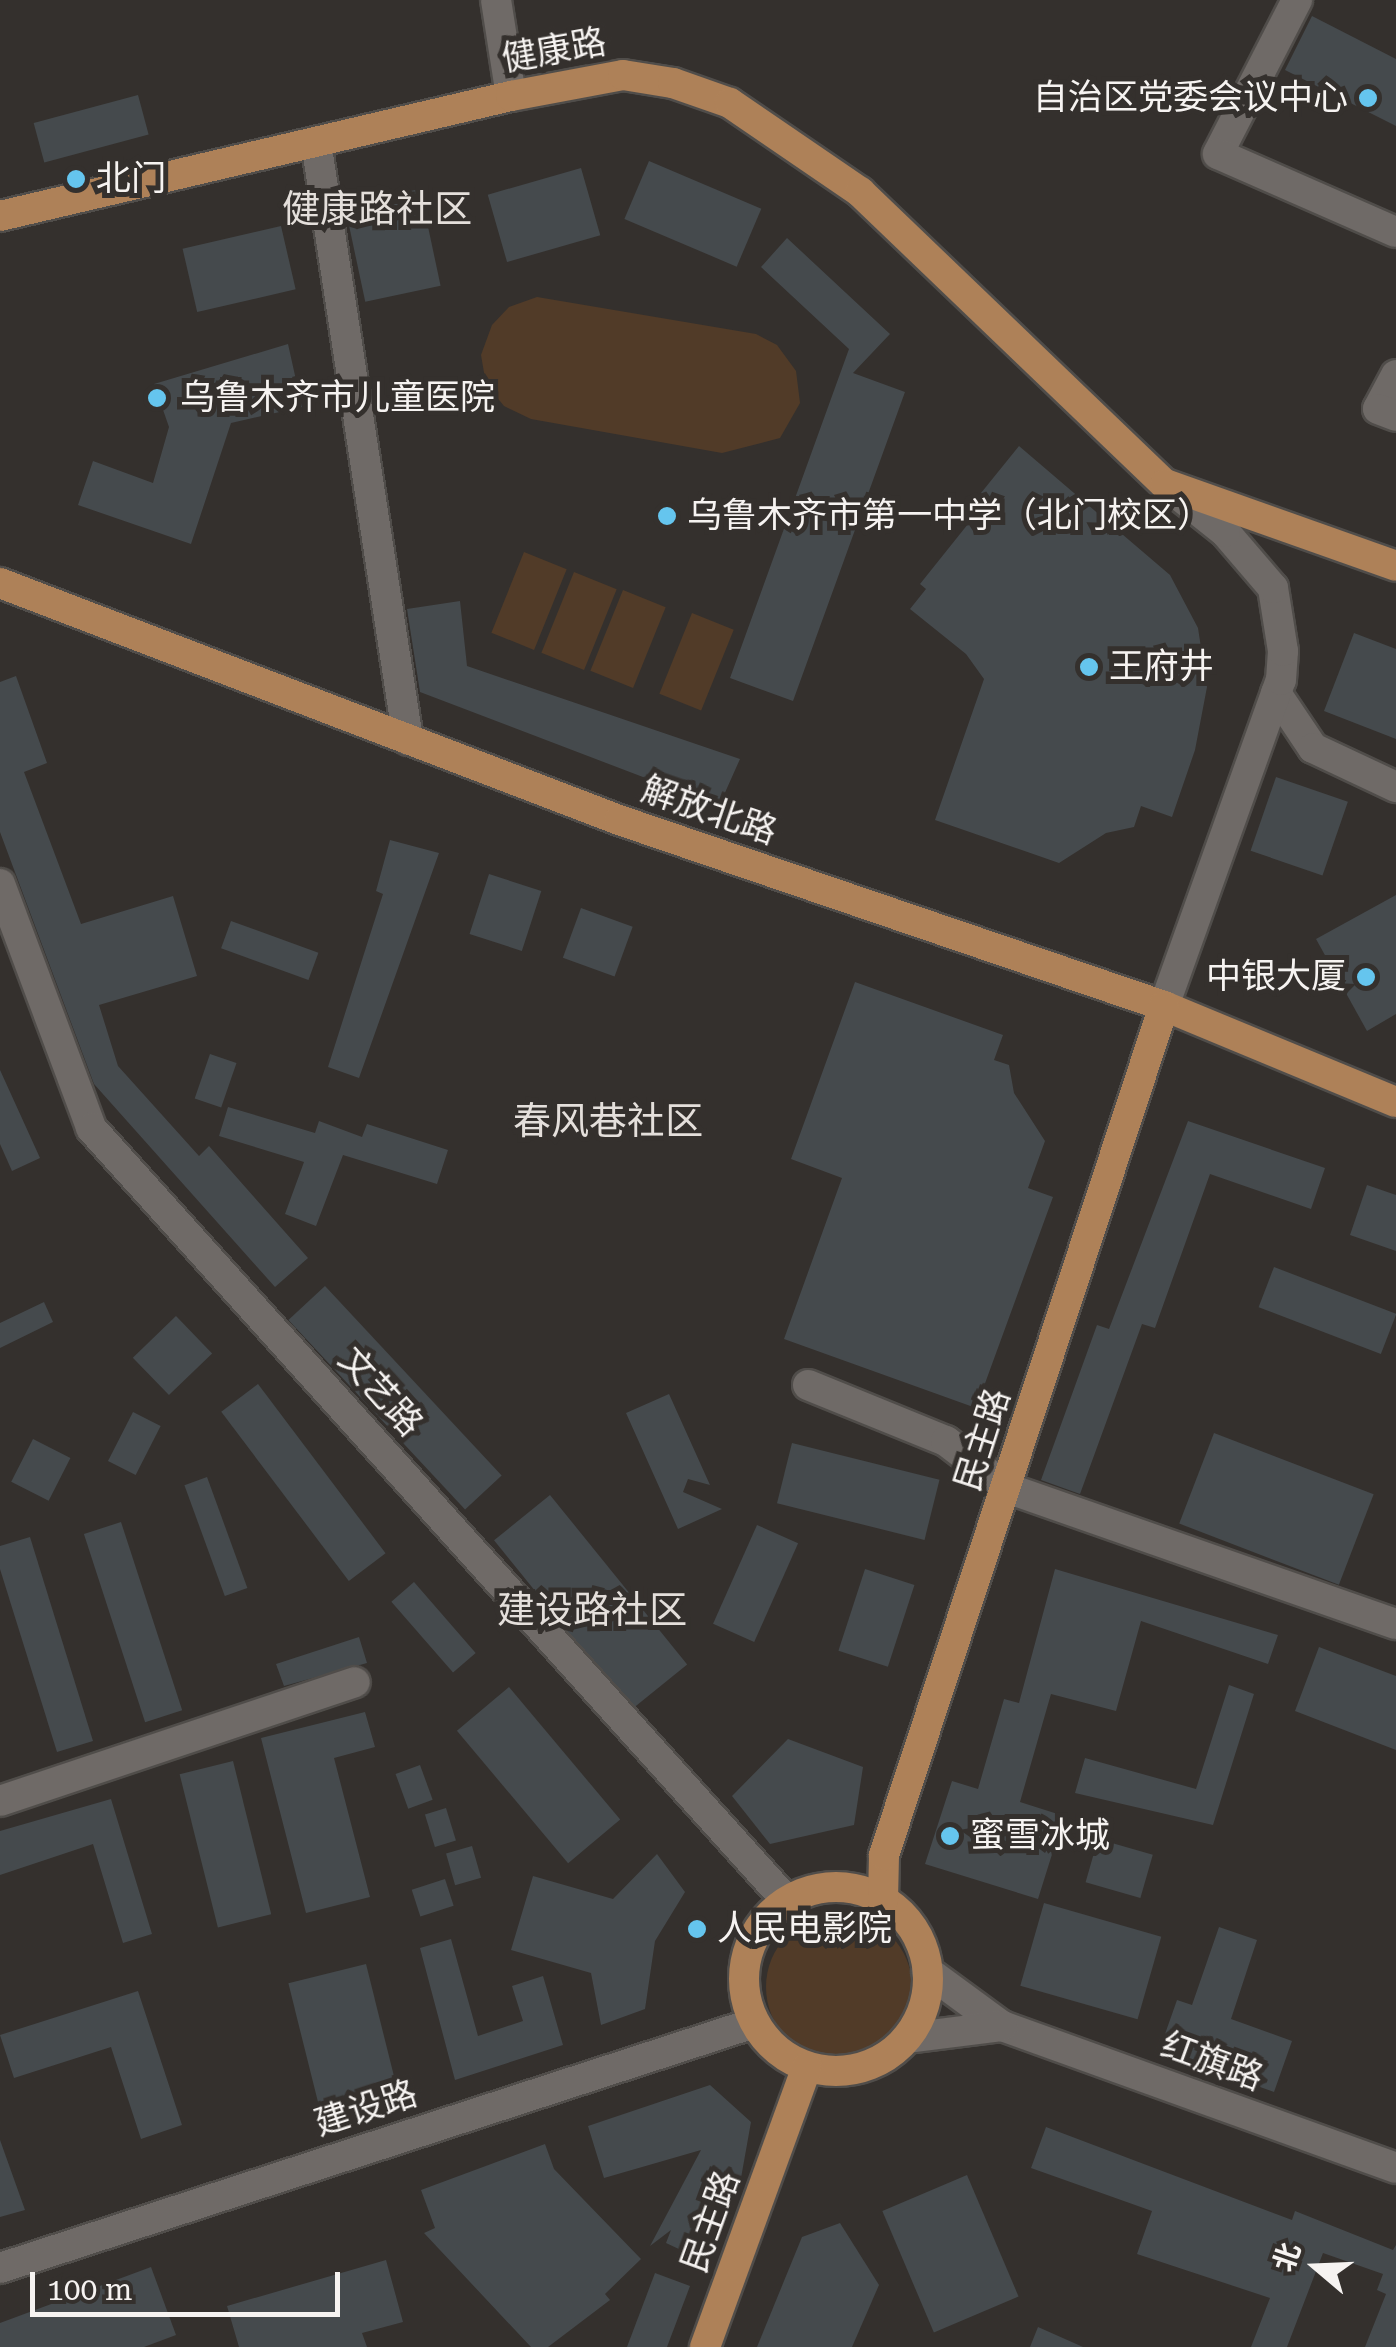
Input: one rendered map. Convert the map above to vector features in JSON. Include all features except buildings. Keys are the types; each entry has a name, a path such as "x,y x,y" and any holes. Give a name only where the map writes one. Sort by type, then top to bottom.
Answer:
{"main road":[{"name":"健康路","path":"0,216 517,94 623,75 730,102 860,192 1166,484"},
{"path":"1166,484 1396,566"},
{"name":"解放北路","path":"0,583 619,820 1164,1006 1396,1102"},
{"name":"民主路","path":"883,1900 884,1855 1164,1006"},
{"path":"835,1886 883,1900 913,1931 927,1971 926,1995 906,2038 861,2068 806,2067 777,2049 754,2022 744,1969 751,1942 787,1901 835,1886"},
{"name":"民主路","path":"706,2347 806,2067"}],"street":[{"path":"496,0 517,94"},
{"path":"508,0 517,94"},
{"path":"1297,0 1218,154 1396,232"},
{"path":"316,142 408,740"},
{"path":"1396,375 1378,409 1396,416"},
{"path":"1164,1006 1276,693 1283,650 1273,588 1224,532 1166,484"},
{"path":"1276,693 1312,748 1396,787"},
{"name":"文艺路","path":"0,884 91,1128 787,1901"},
{"path":"808,1385 946,1441 1006,1488 1396,1624"},
{"path":"0,1802 355,1682"},
{"path":"927,1971 1002,2026"},
{"name":"建设路","path":"0,2268 754,2022"},
{"path":"906,2038 1002,2026"},
{"name":"红旗路","path":"1002,2026 1396,2168"}],"shaded area":[{"path":"537,297 756,334 777,345 796,371 800,403 780,438 722,453 531,419 504,406 486,384 481,355 492,325 509,307"},
{"path":"524,552 567,569 534,650 491,633"},
{"path":"574,572 617,589 584,670 541,653"},
{"path":"623,590 666,607 633,688 590,671"},
{"path":"692,613 734,630 701,711 659,694"},
{"path":"839,1914 867,1920 891,1935 906,1959 912,1987 906,2015 891,2039 867,2054 839,2060 811,2054 787,2039 772,2015 766,1987 772,1959 787,1935 811,1920"}],"place":[{"name":"自治区党委会议中心","path":"1368,98"},
{"name":"北门","path":"76,179"},
{"name":"乌鲁木齐市儿童医院","path":"157,398"},
{"name":"乌鲁木齐市第一中学（北门校区）","path":"667,516"},
{"name":"王府井","path":"1089,667"},
{"name":"中银大厦","path":"1366,977"},
{"name":"蜜雪冰城","path":"950,1836"},
{"name":"人民电影院","path":"697,1929"}],"district":[{"name":"健康路社区","path":"377,210"},
{"name":"春风巷社区","path":"608,1122"},
{"name":"建设路社区","path":"592,1611"}]}
